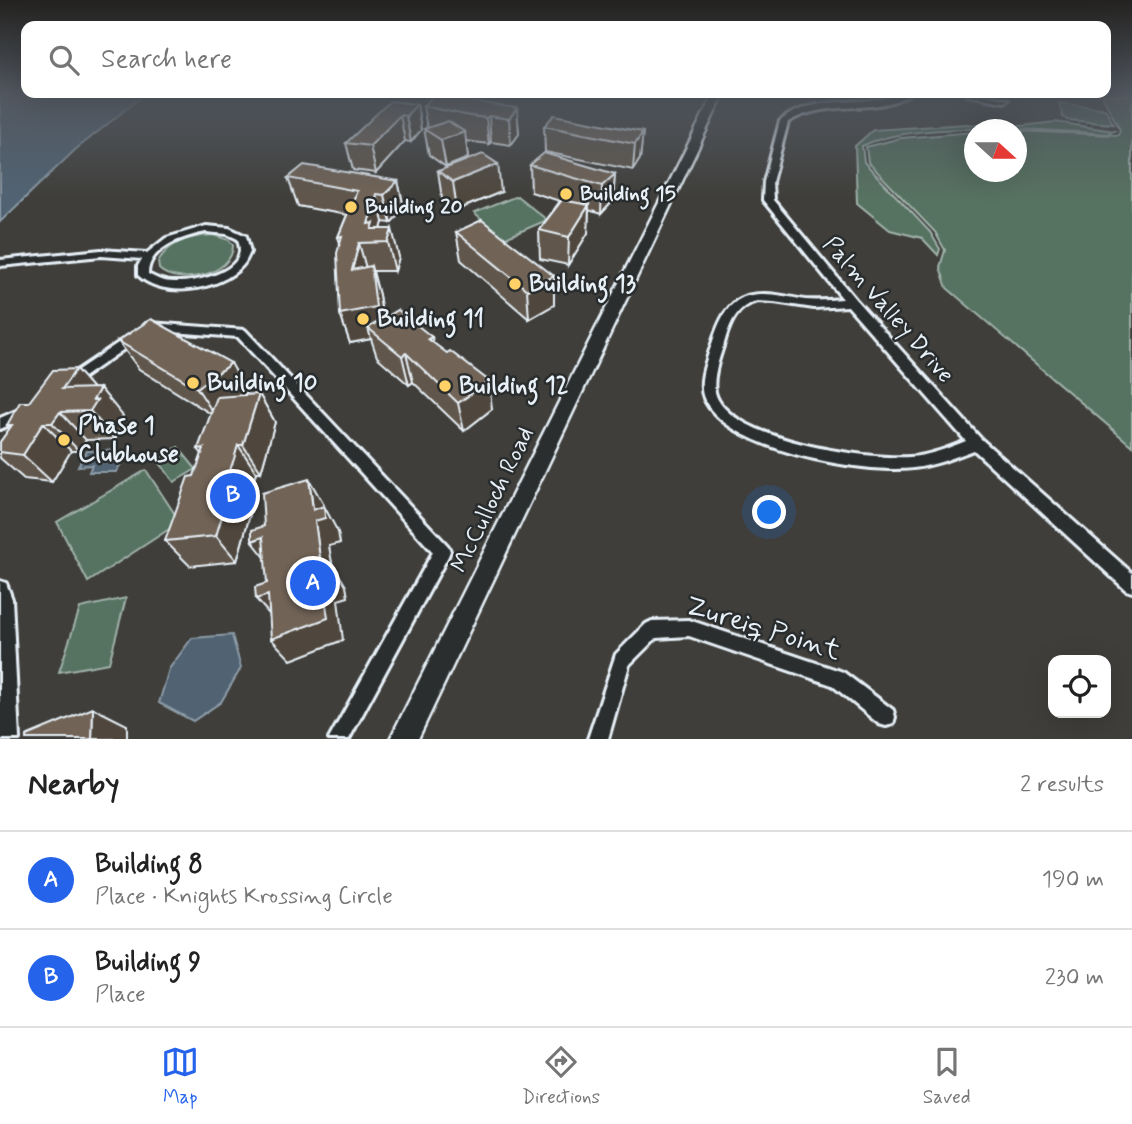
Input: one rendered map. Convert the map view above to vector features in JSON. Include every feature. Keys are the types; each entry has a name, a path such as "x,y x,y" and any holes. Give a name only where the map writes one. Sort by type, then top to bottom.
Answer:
{"street":[{"name":"McCulloch Road","path":"404,739 701,129"},
{"name":"Palm Valley Drive","path":"782,129 767,192 774,209 851,302 976,443 1132,584"},
{"path":"0,263 102,253 148,256 172,239 206,229 234,232 243,238 246,247 241,260 227,272 202,284 183,288 150,283 143,275 143,266 148,256"},
{"path":"851,302 811,304 757,298 741,303 730,315 713,362 709,394 714,405 727,419 748,431 802,448 863,461 926,461 976,443"},
{"path":"54,392 127,342 143,327 241,333 442,551 339,739"},
{"path":"0,424 33,407"},
{"path":"0,589 4,599 9,739"},
{"name":"Zureiq Point","path":"598,739 622,660 652,630 689,628 837,678 886,717"}],"green space":[{"path":"964,129 914,133 885,138 862,146 864,162 930,232 940,249 938,255 922,238 890,230 857,203 855,146 873,130"},
{"path":"1027,129 1104,129 1114,131 1107,134"},
{"path":"1120,129 1132,129 1132,446 947,288 940,267 945,250 935,232 868,162 866,147 901,138 964,133 964,182 1027,182 1027,131 1118,135"},
{"path":"517,196 547,220 503,239 474,213"},
{"path":"213,235 229,240 233,245 231,255 215,271 178,277 159,269 158,262 162,255 174,245"},
{"path":"178,447 196,469 174,482 157,459"},
{"path":"146,470 180,522 88,582 57,522"},
{"path":"126,598 109,663 59,672 80,608"}],"water":[{"path":"0,129 101,129 75,150 0,222"},
{"path":"113,450 109,457 125,457 116,472 89,472 92,465 78,466 87,451"},
{"path":"232,635 241,668 221,702 193,721 159,703 169,669 192,638"}],"building":[{"path":"360,129 386,129 370,146 346,143"},
{"path":"425,129 461,129 465,132 441,140"},
{"path":"562,129 630,129 643,132 635,144"},
{"path":"544,153 615,174 602,186 530,165"},
{"path":"483,154 498,164 453,182 438,171"},
{"path":"304,165 398,181 384,195 376,194 368,224 374,223 372,229 392,229 388,242 359,243 352,270 371,266 376,307 340,314 337,253 342,236 338,237 357,191 288,178"},
{"path":"562,200 589,205 569,237 539,230"},
{"path":"482,220 554,276 527,290 456,232"},
{"path":"398,310 432,337 428,339 447,353 450,351 489,381 458,403 406,353 402,356 368,328"},
{"path":"151,319 231,363 197,388 118,341"},
{"path":"76,369 62,389 100,388 90,411 60,412 52,423 43,423 23,455 0,452 0,442 12,425 7,425 20,402 29,402 53,370"},
{"path":"259,394 243,445 238,445 229,473 235,473 216,536 165,541 188,477 194,476 204,448 198,449 217,397"},
{"path":"309,479 313,510 324,506 325,518 315,521 321,566 332,562 333,573 322,576 328,618 271,639 268,595 256,599 255,587 267,583 263,537 252,541 252,530 264,526 262,493"},
{"path":"93,708 92,739 26,739 26,736"}],"place":[{"name":"Building 15","path":"566,194"},
{"name":"Building 20","path":"351,207"},
{"name":"Building 13","path":"515,284"},
{"name":"Building 11","path":"363,319"},
{"name":"Building 10","path":"193,383"},
{"name":"Building 12","path":"445,386"},
{"name":"Phase 1 Clubhouse","path":"64,440"},
{"name":"Building 9","path":"233,496"},
{"name":"Building 8","path":"313,583"}]}
